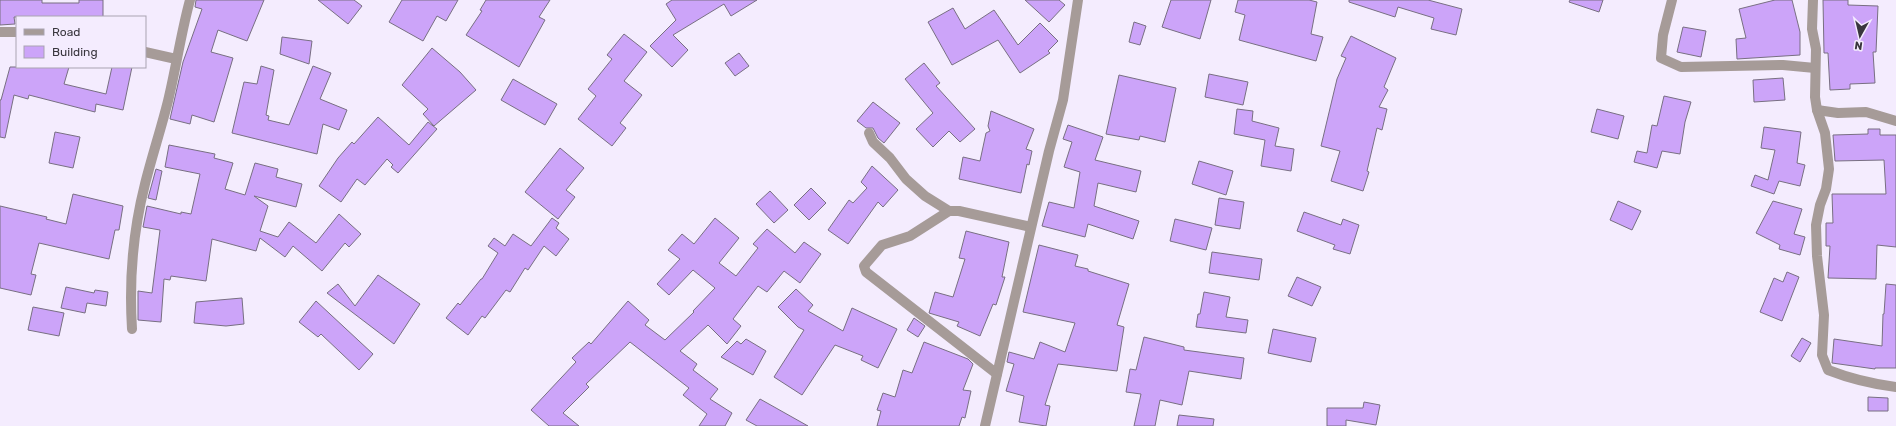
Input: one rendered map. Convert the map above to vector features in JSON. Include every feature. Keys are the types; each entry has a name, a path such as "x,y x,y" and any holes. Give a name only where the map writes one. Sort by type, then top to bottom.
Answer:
{"street":[{"path":"132,329 130,297 137,226 145,184 168,100 190,0"},
{"path":"986,426 1049,151 1064,100 1078,0"},
{"path":"1672,0 1663,35 1661,58 1681,67 1783,65 1815,68"},
{"path":"1813,0 1812,29 1816,49 1814,97 1824,133 1829,169 1826,189 1820,205 1816,225 1817,262 1824,315 1822,355 1828,370 1842,376 1875,384 1896,387"},
{"path":"0,32 16,32"},
{"path":"146,52 176,59"},
{"path":"1817,110 1838,113 1866,112 1896,121"},
{"path":"869,133 873,142 890,158 906,180 925,196 949,211 959,211 1031,227"},
{"path":"949,211 910,236 882,245 864,266 866,272 997,374"}],"building":[{"path":"0,0 42,0 42,3 79,3 79,0 103,0 103,16 16,16 14,17 15,24 0,25"},
{"path":"196,0 264,0 247,41 218,30 211,52 233,58 214,122 192,115 190,124 170,119 183,62 202,9 195,7"},
{"path":"318,0 354,0 362,6 348,24"},
{"path":"402,0 458,0 446,21 437,16 423,41 389,22"},
{"path":"486,0 550,0 539,17 545,20 519,67 466,35 482,11 480,10"},
{"path":"672,0 757,0 731,16 724,4 673,35 688,50 672,67 650,46 676,20 666,4"},
{"path":"1025,0 1059,0 1065,5 1049,22"},
{"path":"1171,0 1211,0 1200,39 1162,27"},
{"path":"1238,0 1309,0 1317,2 1311,34 1323,37 1316,61 1239,40 1245,15 1235,12"},
{"path":"1349,0 1428,0 1462,9 1456,35 1431,29 1434,18 1398,7 1395,17 1349,2"},
{"path":"1570,0 1603,0 1599,12 1569,2"},
{"path":"1775,0 1792,0 1800,32 1800,55 1737,59 1736,39 1746,38 1739,9"},
{"path":"1823,0 1848,0 1848,5 1878,6 1876,52 1873,52 1875,83 1850,84 1850,89 1830,90 1828,53 1824,53"},
{"path":"953,8 965,29 994,10 1018,45 1040,23 1058,41 1048,51 1050,53 1020,73 998,40 952,65 928,22"},
{"path":"1134,22 1146,26 1140,45 1129,42"},
{"path":"1683,27 1706,31 1701,57 1677,52"},
{"path":"624,34 647,52 624,81 642,95 620,123 626,128 612,146 578,119 596,96 588,89 612,59 607,55"},
{"path":"1351,36 1396,58 1384,87 1388,90 1379,107 1387,109 1382,130 1377,128 1367,171 1369,172 1363,191 1331,181 1340,151 1321,146 1337,79 1346,58 1341,56"},
{"path":"282,37 312,41 309,64 280,54"},
{"path":"432,48 460,72 476,90 434,126 423,114 428,109 402,85"},
{"path":"739,53 749,66 735,76 725,63"},
{"path":"924,63 940,83 936,86 975,129 960,142 949,131 933,147 916,129 933,113 905,79"},
{"path":"261,66 274,70 266,115 269,116 268,120 289,125 313,66 331,73 320,99 347,110 339,130 323,124 317,154 232,133 244,82 257,84"},
{"path":"10,67 69,68 64,84 106,94 112,68 132,68 123,110 96,104 95,112 29,95 28,99 14,95 5,138 0,137 1,100"},
{"path":"1209,74 1248,82 1243,105 1205,97"},
{"path":"1119,75 1176,88 1165,142 1140,136 1139,140 1106,134"},
{"path":"1783,78 1785,100 1754,102 1753,80"},
{"path":"513,79 557,104 545,125 501,100"},
{"path":"1664,96 1691,102 1685,122 1680,154 1662,151 1657,168 1634,162 1637,151 1647,153 1652,125 1657,126"},
{"path":"873,102 900,123 884,143 878,138 873,128 866,128 857,121"},
{"path":"1237,109 1253,111 1252,121 1279,128 1275,146 1294,149 1291,171 1261,166 1265,140 1234,134"},
{"path":"1597,109 1624,116 1618,139 1591,132"},
{"path":"991,111 1034,129 1026,149 1032,151 1029,165 1027,164 1021,193 959,179 963,157 980,161 986,133 990,131 988,126"},
{"path":"378,117 409,145 428,122 437,129 398,173 391,167 393,165 387,159 365,185 357,179 341,202 319,186 338,158 352,142 354,144"},
{"path":"1068,125 1103,137 1095,160 1141,171 1136,192 1098,183 1094,206 1139,221 1133,239 1088,224 1085,237 1042,226 1049,202 1074,208 1080,172 1064,167 1072,142 1063,139"},
{"path":"1764,127 1801,132 1797,163 1805,165 1800,186 1779,181 1774,194 1751,186 1755,175 1768,180 1775,150 1761,148"},
{"path":"1868,129 1880,129 1880,135 1896,135 1896,247 1877,245 1876,279 1828,278 1830,246 1826,246 1826,223 1833,223 1832,194 1886,194 1884,160 1835,161 1833,135 1868,134"},
{"path":"55,132 80,137 73,168 49,163"},
{"path":"169,145 215,154 214,158 233,163 225,189 245,195 255,163 278,169 276,177 302,184 296,207 254,196 268,206 260,231 278,237 289,222 316,243 339,214 361,234 349,247 345,243 322,271 293,246 285,257 260,238 256,251 212,239 206,281 171,276 170,280 164,279 161,322 138,320 138,291 152,293 160,230 143,227 147,206 181,214 181,212 191,214 200,174 165,167"},
{"path":"560,148 584,168 566,190 575,197 558,219 525,192"},
{"path":"1199,161 1233,171 1226,195 1192,184"},
{"path":"872,166 898,190 883,207 878,202 848,244 828,230 849,200 853,203 867,188 861,182"},
{"path":"156,169 162,171 156,200 148,198"},
{"path":"811,188 826,203 809,220 794,205"},
{"path":"770,191 788,210 774,223 756,204"},
{"path":"73,194 123,206 119,230 115,230 109,259 39,243 31,274 36,275 31,295 0,288 0,206 47,217 46,219 66,224"},
{"path":"1219,198 1244,202 1240,229 1215,225"},
{"path":"1618,201 1641,211 1632,230 1610,220"},
{"path":"1773,201 1802,209 1794,234 1805,237 1800,255 1779,249 1780,245 1756,233"},
{"path":"1304,212 1341,225 1343,219 1359,225 1350,254 1333,249 1335,245 1297,231"},
{"path":"552,218 559,223 556,228 569,239 556,256 544,246 528,270 525,268 510,292 506,290 485,318 482,316 468,335 446,318 458,303 460,305 482,279 498,253 488,246 494,238 505,246 513,234 531,246"},
{"path":"715,218 739,238 719,263 736,276 758,248 753,244 767,229 795,253 804,242 821,254 800,283 784,271 767,292 758,286 733,319 741,326 727,344 708,325 680,351 697,364 693,370 718,389 710,399 732,413 725,426 699,426 707,414 683,395 689,388 630,342 586,384 589,387 563,413 579,426 549,426 531,410 576,362 572,358 589,342 591,344 628,301 649,320 645,325 665,340 694,312 693,311 715,288 693,270 669,295 657,284 680,259 668,250 682,234 694,244"},
{"path":"1175,219 1212,228 1206,250 1170,241"},
{"path":"966,231 1009,242 1002,277 1005,277 996,305 993,304 980,336 957,326 959,322 929,313 935,292 953,297 965,259 959,258"},
{"path":"1039,245 1078,255 1075,266 1088,269 1088,271 1129,284 1117,325 1124,327 1117,371 1058,364 1045,405 1050,406 1046,426 1019,422 1024,396 1006,391 1014,364 1007,362 1009,352 1034,359 1040,342 1065,352 1075,323 1023,312"},
{"path":"1212,252 1262,259 1259,280 1209,273"},
{"path":"1787,272 1799,277 1782,321 1760,312 1774,278 1783,282"},
{"path":"378,275 420,304 394,344 327,293 338,284 355,306"},
{"path":"1297,277 1321,287 1312,306 1288,296"},
{"path":"1886,284 1896,285 1896,368 1875,369 1832,363 1834,339 1882,346"},
{"path":"66,287 94,293 95,290 108,292 106,306 87,303 85,313 61,308"},
{"path":"796,289 813,305 808,311 843,331 852,308 897,329 878,368 861,360 863,356 835,345 802,395 774,377 804,330 798,327 778,307"},
{"path":"1204,292 1230,297 1226,317 1248,320 1246,333 1196,327"},
{"path":"242,298 244,324 226,326 194,323 196,302"},
{"path":"316,301 373,354 359,370 321,334 318,337 299,322"},
{"path":"33,307 64,313 59,336 28,330"},
{"path":"914,318 925,326 918,337 907,330"},
{"path":"1273,329 1316,338 1311,362 1268,353"},
{"path":"1144,337 1184,347 1184,350 1244,358 1241,379 1189,371 1182,405 1160,400 1155,426 1134,426 1141,394 1126,392 1130,369 1136,370"},
{"path":"1802,338 1811,343 1800,362 1791,356"},
{"path":"746,339 766,351 753,375 721,357 737,341 741,344"},
{"path":"924,342 968,359 973,364 963,390 971,391 965,418 962,417 959,426 877,426 881,411 877,410 883,393 895,397 903,370 912,373"},
{"path":"1868,397 1888,398 1888,411 1868,411"},
{"path":"760,399 808,426 757,426 746,420"},
{"path":"1364,402 1380,405 1376,425 1346,420 1346,426 1327,426 1327,408 1363,408"},
{"path":"1179,415 1214,419 1213,426 1177,426"}]}
